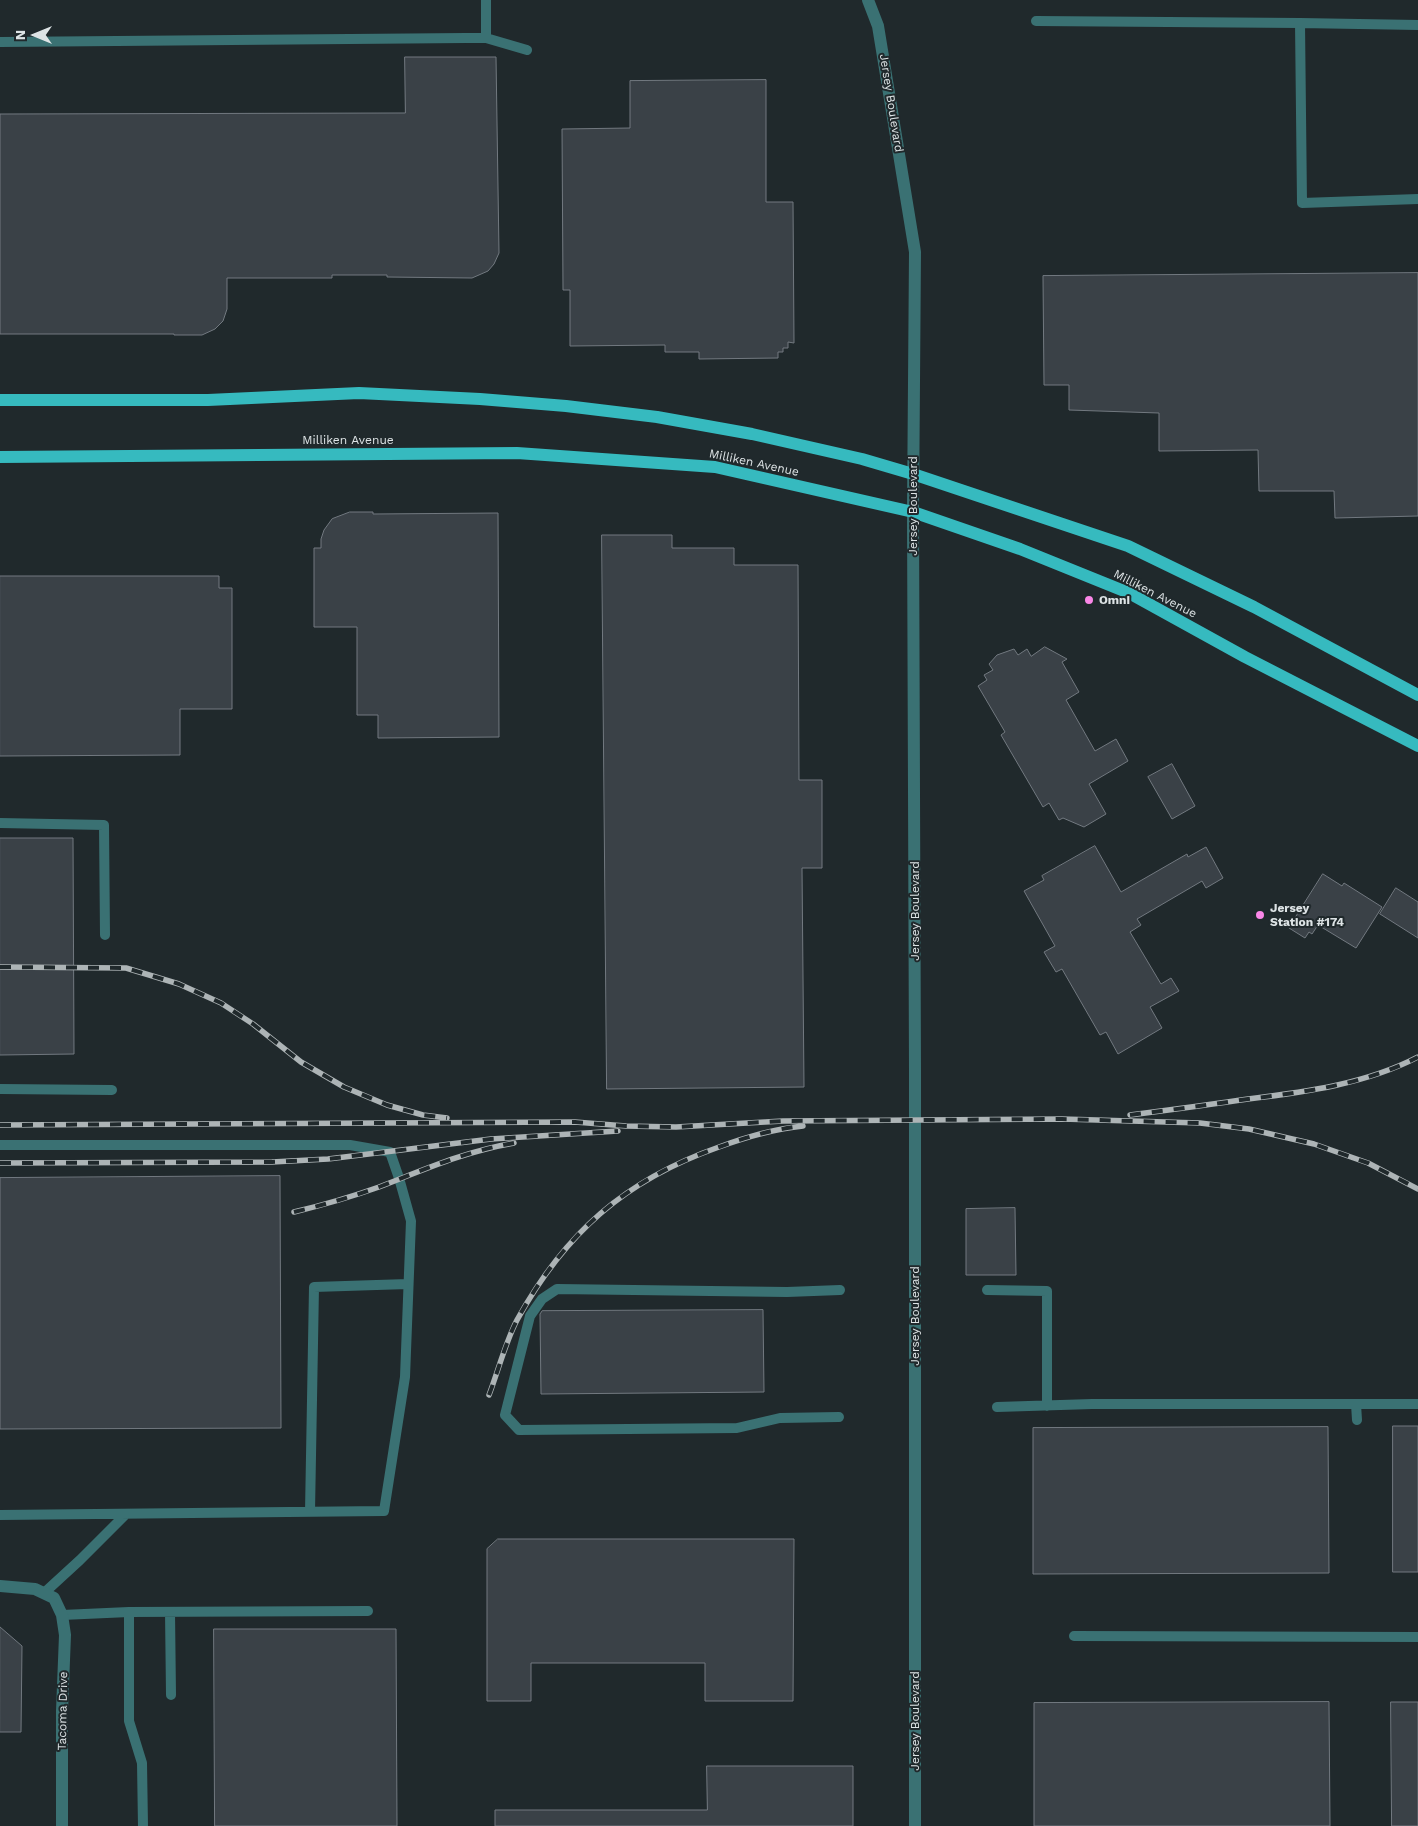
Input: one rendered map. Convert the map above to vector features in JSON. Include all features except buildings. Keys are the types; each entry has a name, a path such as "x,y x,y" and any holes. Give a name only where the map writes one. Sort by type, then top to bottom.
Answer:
{"main road":[{"path":"0,400 208,400 359,394 480,399 566,406 666,419 761,436 862,459 913,474 1128,546 1254,608 1418,695"},
{"name":"Milliken Avenue","path":"0,457 517,453 715,467 913,512 1020,549 1129,593 1244,657 1418,746"}],"street":[{"name":"Jersey Boulevard","path":"868,0 878,26 916,252 913,474 916,1060 915,1826"},
{"path":"0,1586 35,1589 49,1596"},
{"name":"Tacoma Drive","path":"49,1596 62,1615 65,1635 62,1711 62,1826"}],"lane":[{"path":"486,0 486,38"},
{"path":"1036,21 1418,25"},
{"path":"1300,23 1302,203 1418,199"},
{"path":"0,42 486,38 528,50"},
{"path":"0,823 104,824 105,935"},
{"path":"0,1089 112,1090"},
{"path":"0,1145 350,1144 390,1152 400,1178 411,1221 405,1377 384,1511 0,1516"},
{"path":"310,1512 314,1287 408,1284"},
{"path":"839,1417 780,1418 738,1428 519,1430 505,1415 530,1316 542,1299 557,1289 787,1292 840,1290"},
{"path":"987,1290 1047,1291 1048,1406"},
{"path":"1356,1404 1357,1420"},
{"path":"996,1407 1418,1404"},
{"path":"49,1596 80,1560 126,1514"},
{"path":"62,1615 129,1612 368,1611"},
{"path":"129,1612 129,1721 142,1763 143,1826"},
{"path":"170,1612 171,1695"},
{"path":"1074,1636 1418,1637"}],"railway":[{"path":"0,967 126,968 179,984 221,1003 253,1024 301,1062 344,1087 387,1105 423,1115 447,1118"},
{"path":"1130,1115 1335,1086 1378,1074 1418,1057"},
{"path":"0,1125 575,1122 676,1127 783,1121 1062,1119 1200,1123 1249,1129 1314,1144 1368,1163 1418,1189"},
{"path":"489,1395 513,1328 536,1289 577,1236 601,1213 626,1193 685,1160 750,1137 781,1129 803,1126"},
{"path":"0,1163 272,1162 328,1159 491,1139 618,1131"},
{"path":"294,1212 368,1191 461,1156 514,1143"}],"place":[{"name":"Omni","path":"1089,600"},
{"name":"Jersey Station #174","path":"1260,915"}]}
